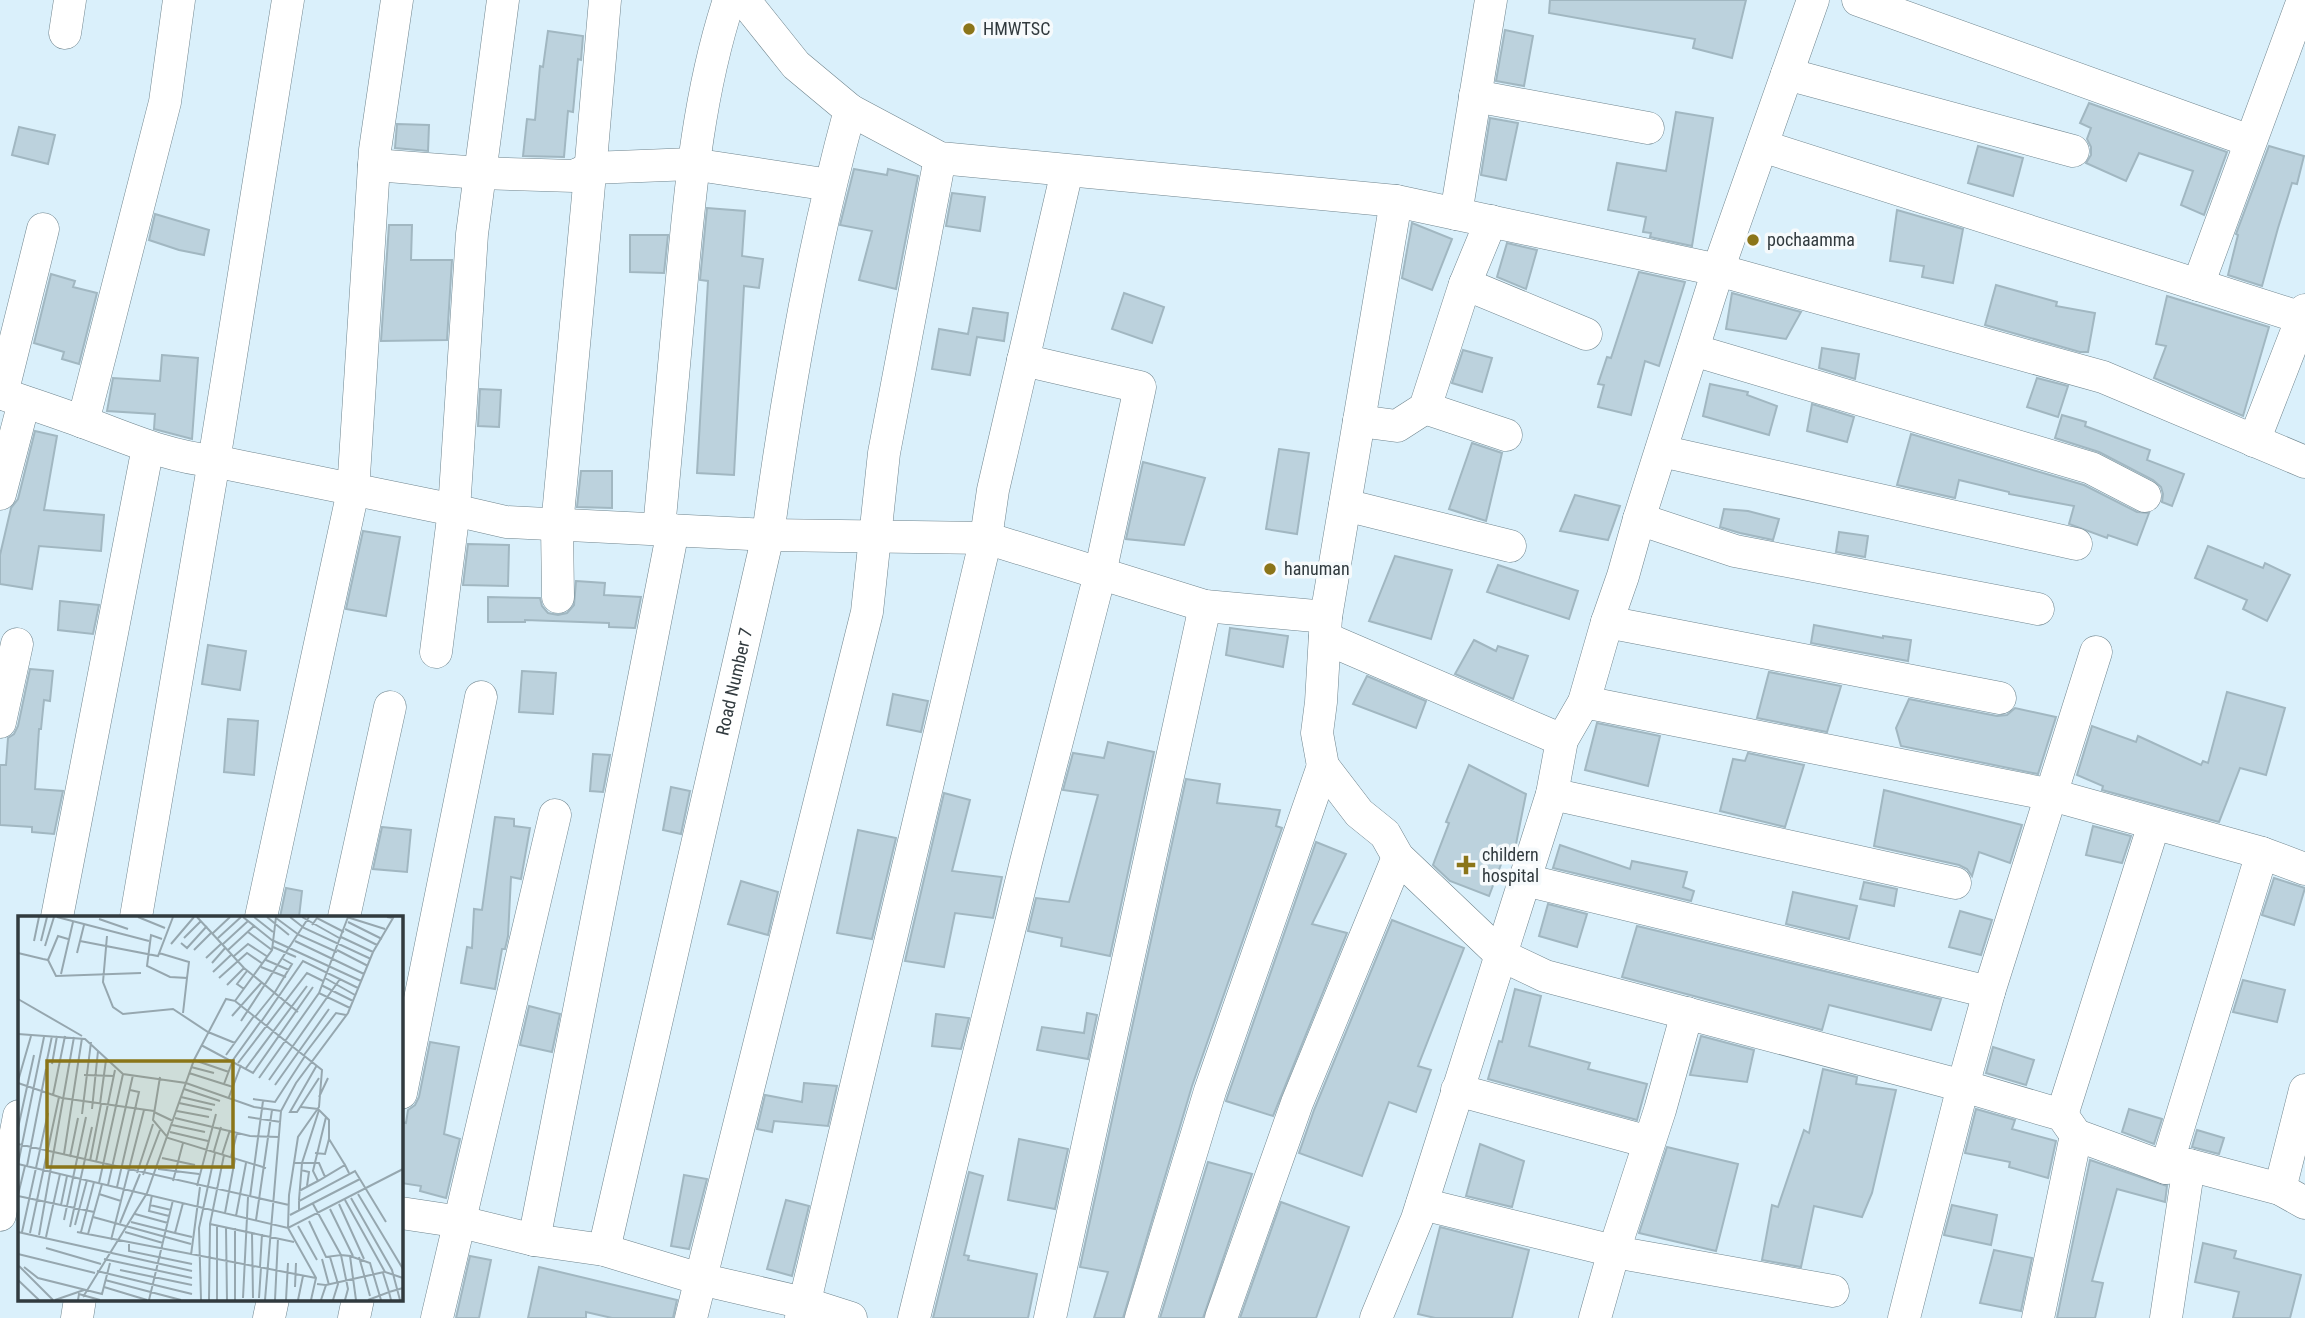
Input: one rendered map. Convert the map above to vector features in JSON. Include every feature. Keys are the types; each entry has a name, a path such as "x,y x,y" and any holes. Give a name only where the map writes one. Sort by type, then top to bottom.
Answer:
{"street":[{"path":"65,33 70,0"},
{"path":"83,422 165,102 178,0"},
{"path":"136,916 214,461 288,0"},
{"path":"261,916 353,491 374,165 397,0"},
{"path":"436,652 454,510 472,234 503,0"},
{"path":"558,597 557,526 605,0"},
{"path":"534,1240 666,530 692,164 721,24 729,0"},
{"path":"744,0 796,65 850,110 940,158 1396,201 1718,270 2103,377 2305,462"},
{"path":"1457,214 1491,0"},
{"path":"1376,1318 1422,1204 1552,794 1562,740 1584,702 1718,270 1813,0"},
{"path":"1858,0 2250,141"},
{"path":"2198,285 2303,0"},
{"path":"1787,74 2073,150"},
{"path":"1475,96 1648,128"},
{"name":"Road Number 7","path":"604,1250 768,535 782,427 830,185 850,110"},
{"path":"1762,146 2198,285 2303,314 2254,441"},
{"path":"691,1318 866,612 884,453 940,158"},
{"path":"374,165 480,173 574,176 591,169 692,164 830,185"},
{"path":"802,1311 986,538 993,490 1067,171"},
{"path":"1396,201 1326,627 1317,733 1323,766 1359,813 1385,834 1398,857 1501,955 1545,976 1962,1086 2178,1167 2292,1196 2305,1090"},
{"path":"1359,421 1397,426 1425,408 1465,284 1491,221"},
{"path":"0,494 9,396 43,229"},
{"path":"1465,284 1586,334"},
{"path":"1693,350 2091,468 2145,496"},
{"path":"914,1318 1100,574 1139,387 1023,360"},
{"path":"9,396 148,447 190,459 214,461 506,523 768,535 986,538 1205,606 1326,627 1562,740"},
{"path":"1425,408 1506,435"},
{"path":"57,916 148,447"},
{"path":"1661,451 2076,544"},
{"path":"1345,505 1510,546"},
{"path":"1639,519 1735,551 2038,609"},
{"path":"1050,1318 1205,606"},
{"path":"1607,622 2000,698"},
{"path":"0,722 17,644"},
{"path":"1904,1318 1962,1086 1989,992 2096,652"},
{"path":"402,1088 481,697"},
{"path":"1584,702 2052,795 2262,853 2305,869"},
{"path":"344,916 390,707"},
{"path":"1141,1318 1210,1091 1323,766"},
{"path":"1552,794 1955,883"},
{"path":"437,1318 555,816"},
{"path":"2038,1318 2069,1125 2154,824"},
{"path":"2166,1318 2178,1167 2262,853"},
{"path":"1221,1318 1297,1102 1398,857"},
{"path":"1525,880 1989,992"},
{"path":"1595,1318 1686,1013"},
{"path":"1458,1090 1649,1142"},
{"path":"0,1112 18,1116"},
{"path":"0,1215 18,1121"},
{"path":"1422,1204 1614,1251 1833,1291"},
{"path":"402,1213 461,1222 534,1240 604,1250 802,1311 851,1318"},
{"path":"77,1318 80,1300"},
{"path":"269,1318 274,1300"},
{"path":"354,1318 358,1300"}],"building":[{"path":"1550,0 1746,0 1732,58 1693,48 1695,39 1549,13"},
{"path":"1505,30 1533,36 1524,86 1496,81"},
{"path":"548,31 583,36 573,112 568,111 564,157 523,156 527,119 535,120 540,66 543,67"},
{"path":"2089,103 2227,152 2204,215 2181,205 2193,171 2139,153 2126,181 2086,163 2091,155 2087,139 2091,128 2080,123"},
{"path":"1676,112 1713,118 1692,246 1650,237 1651,233 1643,232 1646,217 1608,210 1617,163 1666,171"},
{"path":"1490,118 1518,123 1506,180 1481,175"},
{"path":"397,124 429,125 428,151 395,148"},
{"path":"19,127 55,135 48,164 12,155"},
{"path":"1978,146 2023,158 2013,196 1968,183"},
{"path":"2269,146 2304,156 2297,184 2292,183 2262,286 2228,275 2238,235 2236,234"},
{"path":"854,169 887,175 888,169 918,176 896,289 859,280 872,231 840,225"},
{"path":"952,193 985,197 980,231 946,226"},
{"path":"707,208 745,211 742,256 763,259 759,288 744,286 734,475 697,473 708,281 700,280"},
{"path":"1897,210 1963,229 1953,283 1922,277 1924,266 1890,261"},
{"path":"155,214 209,230 204,255 149,240"},
{"path":"1412,223 1452,239 1432,290 1402,278"},
{"path":"389,225 412,225 411,260 452,260 447,340 381,341"},
{"path":"630,235 668,235 664,273 630,272"},
{"path":"1507,243 1537,250 1526,289 1497,277"},
{"path":"1639,272 1685,282 1659,366 1645,361 1631,415 1598,407 1604,385 1598,384 1607,357 1611,358"},
{"path":"51,274 75,281 73,287 97,293 79,364 62,359 64,352 34,343"},
{"path":"1996,285 2057,302 2056,306 2095,313 2088,352 1985,325"},
{"path":"1124,293 1164,307 1152,343 1112,329"},
{"path":"1732,293 1801,312 1786,339 1726,329"},
{"path":"2167,296 2269,327 2243,416 2154,378 2166,346 2156,344"},
{"path":"973,308 1008,313 1004,341 977,337 970,375 932,369 939,329 968,334"},
{"path":"1822,348 1859,354 1855,379 1819,368"},
{"path":"1463,350 1492,358 1482,392 1452,383"},
{"path":"162,355 198,358 192,439 154,429 155,414 107,411 113,378 160,381"},
{"path":"2037,378 2068,386 2058,417 2027,407"},
{"path":"1710,384 1748,392 1747,395 1777,406 1769,435 1703,416"},
{"path":"480,389 501,390 499,427 478,426"},
{"path":"1812,404 1854,417 1847,442 1807,431"},
{"path":"2062,415 2086,422 2085,426 2150,450 2147,460 2184,474 2172,506 2162,502 2161,487 2153,480 2099,452 2055,438"},
{"path":"35,431 57,436 44,510 104,515 101,551 39,546 32,589 0,584 0,555 11,508 18,499"},
{"path":"1911,434 2084,485 2137,512 2149,513 2137,545 2108,535 2107,538 2069,524 2074,506 2009,494 1959,480 1955,498 1897,485"},
{"path":"1472,443 1502,453 1486,521 1449,509"},
{"path":"1279,449 1309,453 1297,534 1266,529"},
{"path":"1143,462 1205,478 1184,545 1126,539"},
{"path":"581,471 612,471 612,508 577,507"},
{"path":"1575,495 1620,506 1608,540 1560,531"},
{"path":"1724,509 1748,511 1779,519 1773,540 1720,527"},
{"path":"363,531 400,537 386,616 346,609"},
{"path":"1839,532 1868,536 1865,557 1836,552"},
{"path":"468,544 509,545 508,586 463,585"},
{"path":"2208,546 2263,568 2265,563 2290,575 2267,621 2243,609 2247,600 2195,578"},
{"path":"1395,556 1452,570 1431,639 1369,621"},
{"path":"1498,565 1578,591 1569,619 1487,592"},
{"path":"576,581 605,583 604,595 641,597 635,628 609,627 609,623 525,620 488,622 488,597 540,598 548,613 567,613 574,605"},
{"path":"60,601 99,605 93,634 58,630"},
{"path":"1814,625 1883,638 1911,640 1908,661 1811,643"},
{"path":"1230,628 1288,636 1283,667 1226,655"},
{"path":"1474,640 1496,651 1498,646 1528,656 1513,699 1455,674"},
{"path":"208,645 246,651 240,690 202,684"},
{"path":"30,669 53,671 50,701 44,700 39,729 35,789 63,791 54,834 32,832 32,827 0,825 0,765 6,765 8,738 18,726"},
{"path":"522,671 556,673 553,714 519,712"},
{"path":"1769,672 1841,686 1827,732 1757,718"},
{"path":"1367,676 1426,701 1416,728 1353,704"},
{"path":"2227,692 2285,708 2266,775 2240,768 2219,822 2102,790 2103,786 2077,775 2092,726 2136,742 2138,736 2201,765 2203,761 2208,763"},
{"path":"893,694 928,701 921,732 887,725"},
{"path":"1909,699 1997,716 2007,715 2015,708 2056,717 2038,774 1901,746 1896,728"},
{"path":"228,719 258,721 254,775 224,772"},
{"path":"1597,723 1660,736 1648,786 1585,770"},
{"path":"1108,742 1154,752 1110,956 1061,946 1062,938 1028,931 1036,898 1069,902 1098,795 1063,790 1073,753 1104,758"},
{"path":"1748,753 1804,765 1785,827 1720,811 1733,759 1745,761"},
{"path":"593,754 610,755 603,792 590,791"},
{"path":"1469,765 1526,794 1515,849 1508,846 1489,896 1450,881 1433,865 1449,823 1446,822"},
{"path":"1186,779 1220,784 1217,803 1280,810 1276,826 1282,828 1192,1086 1123,1318 1094,1318 1108,1272 1080,1267"},
{"path":"671,787 690,791 681,834 663,830"},
{"path":"1884,790 2022,825 2010,863 1979,852 1972,876 1967,869 1959,865 1874,846"},
{"path":"944,793 970,800 952,871 1002,877 993,918 955,913 944,967 905,961"},
{"path":"495,817 514,819 514,826 530,828 521,879 511,877 508,936 505,949 502,949 495,989 461,983 467,947 472,948 474,909 482,910"},
{"path":"2093,826 2131,836 2122,863 2086,855"},
{"path":"382,827 411,830 407,872 373,869"},
{"path":"858,830 896,838 872,939 837,933"},
{"path":"1316,842 1346,854 1312,924 1347,933 1273,1116 1226,1101"},
{"path":"1560,845 1630,869 1632,861 1687,872 1683,887 1694,891 1691,901 1553,868"},
{"path":"2274,878 2305,888 2294,925 2262,915"},
{"path":"741,881 778,892 768,935 728,924"},
{"path":"1864,882 1897,889 1894,906 1860,899"},
{"path":"286,888 302,891 299,916 280,916"},
{"path":"1793,892 1857,906 1849,939 1786,924"},
{"path":"1548,904 1587,914 1577,947 1539,936"},
{"path":"1960,911 1992,920 1981,955 1949,947"},
{"path":"1392,920 1464,948 1418,1066 1431,1070 1416,1112 1389,1102 1362,1176 1299,1153"},
{"path":"1637,926 1941,999 1931,1030 1829,1005 1822,1030 1622,977"},
{"path":"2243,980 2285,990 2277,1022 2233,1012"},
{"path":"1515,989 1541,996 1529,1046 1590,1063 1588,1069 1647,1084 1637,1120 1488,1079 1499,1041 1502,1042"},
{"path":"529,1006 560,1014 552,1052 520,1045"},
{"path":"1087,1013 1097,1015 1088,1059 1037,1050 1042,1027 1084,1033"},
{"path":"936,1014 969,1018 961,1049 932,1046"},
{"path":"1701,1036 1754,1050 1747,1082 1690,1075"},
{"path":"430,1042 459,1047 444,1134 460,1139 446,1198 420,1191 421,1186 402,1183 402,1122 406,1123 408,1110 415,1105"},
{"path":"1993,1047 2034,1060 2026,1085 1986,1073"},
{"path":"1823,1069 1857,1077 1856,1084 1896,1090 1872,1193 1862,1217 1814,1206 1801,1267 1762,1260 1772,1205 1778,1207 1804,1130 1809,1133"},
{"path":"804,1083 837,1086 828,1126 774,1121 772,1132 757,1129 765,1095 802,1102"},
{"path":"1976,1109 2015,1120 2012,1129 2056,1141 2048,1178 2009,1167 2010,1162 1965,1153"},
{"path":"2129,1109 2162,1119 2154,1144 2122,1132"},
{"path":"2197,1130 2224,1138 2219,1154 2192,1147"},
{"path":"1019,1139 1068,1149 1055,1209 1008,1200"},
{"path":"1480,1144 1524,1161 1512,1207 1466,1196"},
{"path":"1667,1147 1738,1164 1716,1251 1639,1233"},
{"path":"2090,1160 2167,1186 2165,1202 2117,1189 2092,1281 2103,1283 2095,1318 2057,1318"},
{"path":"1208,1162 1252,1174 1203,1318 1160,1318"},
{"path":"969,1172 983,1176 964,1255 969,1256 968,1260 1037,1274 1028,1318 933,1318"},
{"path":"684,1175 707,1179 689,1249 671,1246"},
{"path":"786,1200 809,1206 792,1276 767,1269"},
{"path":"1281,1202 1349,1227 1316,1318 1240,1318"},
{"path":"1952,1205 1997,1215 1991,1245 1944,1235"},
{"path":"1440,1227 1529,1250 1512,1318 1435,1318 1418,1314"},
{"path":"2203,1243 2236,1251 2234,1258 2301,1275 2290,1318 2233,1318 2239,1292 2195,1282"},
{"path":"1994,1250 2032,1258 2021,1311 1980,1303"},
{"path":"470,1256 491,1260 479,1318 456,1318"},
{"path":"539,1267 677,1300 673,1318 612,1318 586,1312 586,1318 528,1318"}],"place":[{"name":"HMWTSC","path":"969,29"},
{"name":"pochaamma","path":"1753,240"},
{"name":"hanuman","path":"1270,569"},
{"name":"childern hospital","path":"1466,865"}]}
